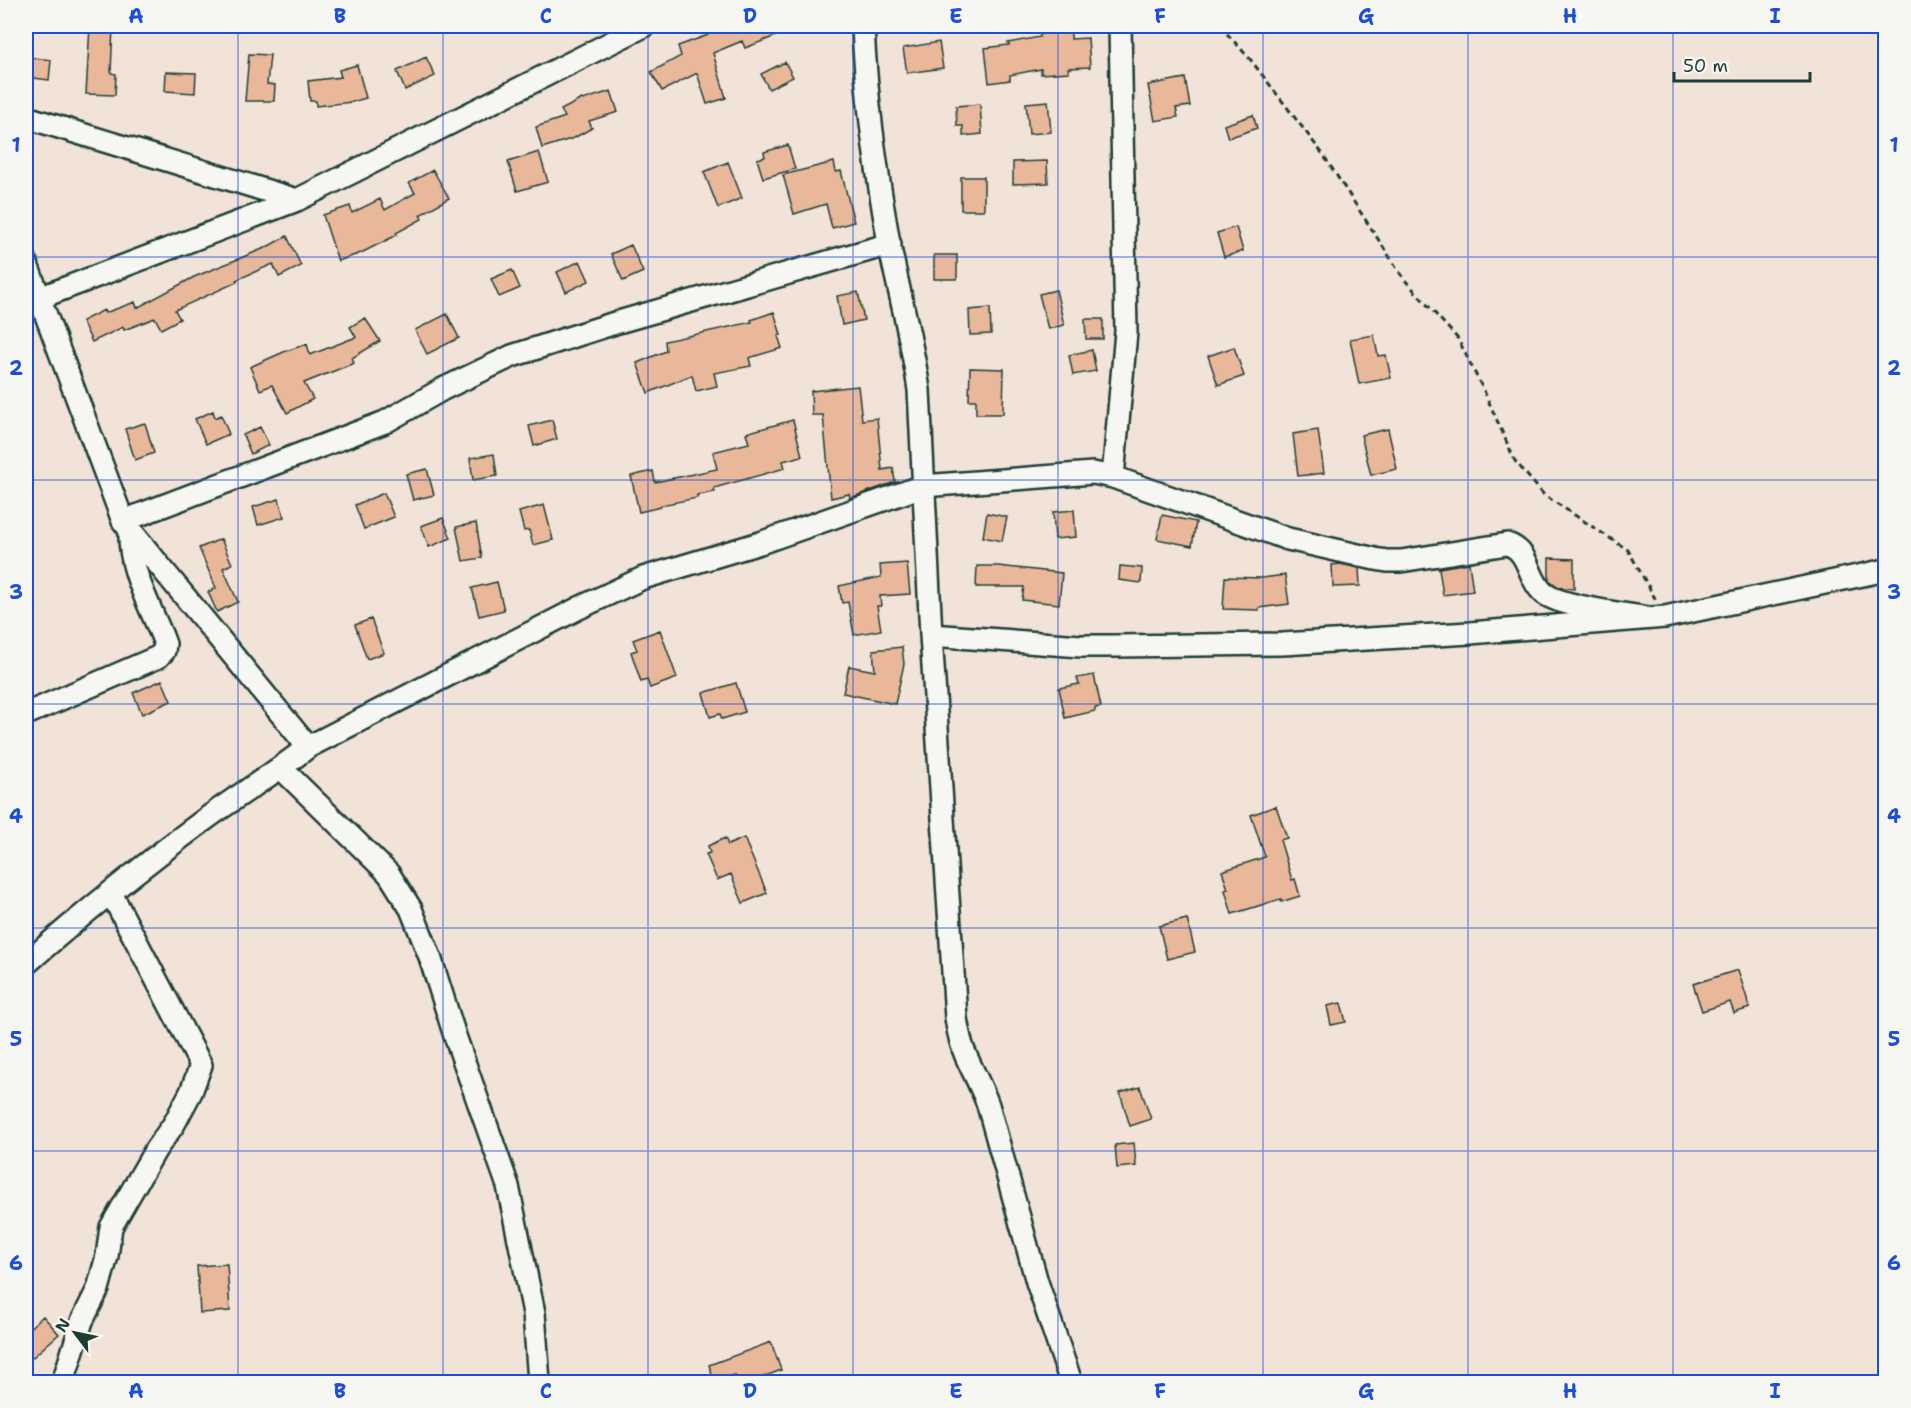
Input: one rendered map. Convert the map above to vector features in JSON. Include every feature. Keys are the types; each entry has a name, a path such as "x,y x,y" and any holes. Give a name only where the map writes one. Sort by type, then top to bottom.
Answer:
{"street":[{"path":"33,301 297,200 644,26"},
{"path":"863,26 868,108 890,244 914,353 919,390 931,635 956,1018 960,1040 988,1105 1037,1282 1071,1383"},
{"path":"1113,477 1126,332 1120,26"},
{"path":"26,117 297,200"},
{"path":"127,525 385,422 443,389 512,357 615,323 890,244"},
{"path":"26,262 33,301 127,525 308,747"},
{"path":"26,964 74,921 208,817 308,747 579,608 643,578 760,543 923,486 1081,473 1104,474 1288,539 1375,559 1401,561 1507,544 1516,547 1521,552 1539,588 1547,595 1558,600 1601,610 1657,618"},
{"path":"26,714 158,657 164,651 165,644 133,563 127,525"},
{"path":"931,635 1081,646 1282,644 1459,634 1657,618 1886,570"},
{"path":"281,768 389,874 415,919 508,1186 534,1313 539,1383"},
{"path":"63,1383 82,1322 98,1289 107,1256 111,1227 156,1149 174,1124 191,1092 201,1065 111,893"}],"path":[{"path":"1220,26 1250,59 1322,153 1404,279 1458,339 1515,461 1544,495 1628,550 1657,618"}],"building":[{"path":"90,26 113,26 111,73 116,74 115,95 86,94"},
{"path":"727,26 801,26 745,48 742,41 713,53 726,98 707,104 697,73 662,91 651,72 681,56 678,46"},
{"path":"1071,32 1071,39 1088,38 1090,67 1068,68 1069,72 1041,74 1041,69 1010,75 1010,80 989,83 985,48 1009,45 1008,43 1040,37 1040,34"},
{"path":"939,42 943,68 907,73 903,48"},
{"path":"249,54 270,55 267,84 275,85 274,101 245,101"},
{"path":"26,57 51,60 49,80 26,77"},
{"path":"426,57 435,76 405,90 397,71"},
{"path":"785,62 793,77 769,89 761,74"},
{"path":"357,65 366,98 316,106 316,101 310,101 308,81 341,77 339,70"},
{"path":"166,72 196,73 195,93 165,91"},
{"path":"1185,78 1190,106 1176,108 1178,117 1155,121 1148,85"},
{"path":"611,91 618,112 589,121 592,128 574,138 542,148 536,127 565,117 561,110 582,99"},
{"path":"1048,101 1051,132 1029,134 1026,103"},
{"path":"980,104 982,134 963,136 963,126 957,126 956,106"},
{"path":"1253,115 1257,128 1228,138 1224,125"},
{"path":"788,145 795,169 763,178 757,159 765,157 764,152"},
{"path":"539,152 548,182 517,191 508,162"},
{"path":"1047,161 1048,183 1013,184 1013,162"},
{"path":"728,162 742,198 718,208 704,172"},
{"path":"834,162 836,172 841,171 854,222 832,228 826,204 794,214 783,175"},
{"path":"433,170 449,198 420,215 422,219 396,233 397,235 361,253 338,261 323,215 350,206 352,213 380,199 385,210 415,193 409,183"},
{"path":"961,177 984,177 984,210 961,210"},
{"path":"1236,227 1243,251 1224,257 1217,233"},
{"path":"287,236 301,266 279,277 273,264 175,310 180,319 161,329 155,318 124,330 123,327 92,342 82,321 104,310 105,313 135,302 137,308 194,277 265,248"},
{"path":"631,245 643,272 623,281 611,254"},
{"path":"934,255 957,255 957,279 934,279"},
{"path":"580,261 589,281 566,292 557,272"},
{"path":"512,270 520,288 499,297 491,279"},
{"path":"1056,290 1064,325 1048,329 1039,294"},
{"path":"858,292 864,320 842,325 837,296"},
{"path":"990,308 991,334 970,335 969,310"},
{"path":"774,312 781,335 778,336 782,348 749,358 751,366 714,373 717,386 696,391 692,375 648,393 637,363 666,351 665,341 752,322 751,320"},
{"path":"447,314 459,338 427,354 415,330"},
{"path":"365,318 380,341 352,358 354,363 304,383 313,399 287,413 272,385 260,390 250,367 307,344 310,355 356,337 350,327"},
{"path":"1085,319 1103,319 1103,339 1086,339"},
{"path":"1374,335 1378,356 1386,355 1391,378 1359,384 1350,339"},
{"path":"1234,347 1244,376 1218,385 1208,356"},
{"path":"1092,350 1096,371 1073,375 1069,355"},
{"path":"970,368 1004,369 1003,414 976,414 976,400 969,400"},
{"path":"858,386 862,420 877,418 882,470 893,468 895,482 850,498 849,494 831,498 823,415 812,415 811,391"},
{"path":"213,411 215,418 221,415 229,434 206,444 195,419"},
{"path":"552,420 557,439 534,446 529,426"},
{"path":"793,420 802,456 783,461 785,468 714,488 715,492 697,495 697,498 639,512 631,476 653,471 655,482 717,469 713,452 749,443 746,433"},
{"path":"145,423 154,453 135,460 125,429"},
{"path":"260,427 269,445 251,454 243,435"},
{"path":"1388,429 1397,469 1371,475 1361,435"},
{"path":"1318,430 1324,473 1298,476 1293,434"},
{"path":"494,454 497,476 473,480 470,458"},
{"path":"427,469 434,495 413,500 406,474"},
{"path":"384,493 394,517 364,529 355,505"},
{"path":"279,499 284,517 258,525 253,507"},
{"path":"544,505 553,540 533,545 529,530 524,531 519,512"},
{"path":"1074,510 1076,537 1055,539 1053,512"},
{"path":"987,513 1007,517 1002,541 983,537"},
{"path":"1162,515 1196,522 1192,546 1157,539"},
{"path":"443,518 451,538 429,547 421,526"},
{"path":"476,523 482,558 463,561 456,527"},
{"path":"221,539 232,564 223,568 238,602 217,612 208,592 216,588 199,548"},
{"path":"1549,558 1574,559 1574,589 1559,587 1549,580"},
{"path":"907,563 910,594 880,596 881,606 877,606 881,630 854,635 848,602 842,603 839,586 881,577 880,565"},
{"path":"1469,563 1473,591 1443,595 1439,568"},
{"path":"1340,564 1359,568 1360,586 1333,587 1332,565"},
{"path":"977,566 1062,573 1059,604 1022,600 1024,587 976,587"},
{"path":"1120,566 1142,568 1141,583 1119,580"},
{"path":"1285,575 1289,604 1259,608 1259,610 1223,609 1225,577 1262,578"},
{"path":"497,582 504,610 479,616 472,588"},
{"path":"371,619 384,653 367,659 355,625"},
{"path":"660,630 677,678 650,688 647,680 641,682 631,652 637,650 633,640"},
{"path":"902,647 904,664 895,704 843,693 849,666 875,671 873,650"},
{"path":"1094,675 1101,707 1095,708 1095,711 1065,718 1059,688 1079,684 1077,678"},
{"path":"162,680 171,701 142,714 133,693"},
{"path":"736,683 745,712 722,719 720,714 710,717 703,693"},
{"path":"1276,806 1287,838 1280,840 1292,880 1295,879 1300,896 1281,902 1281,899 1232,914 1222,871 1265,857 1251,815"},
{"path":"725,838 728,845 744,838 767,893 743,903 731,874 717,880 706,854 710,853 708,846"},
{"path":"1187,919 1195,952 1167,959 1159,926"},
{"path":"1738,970 1750,1008 1734,1013 1730,1002 1702,1011 1693,984"},
{"path":"1341,1003 1346,1022 1331,1025 1327,1006"},
{"path":"1140,1087 1151,1119 1130,1126 1120,1093"},
{"path":"1134,1143 1136,1166 1117,1168 1115,1145"},
{"path":"227,1264 230,1311 200,1313 197,1266"},
{"path":"43,1316 59,1334 26,1363 26,1331"},
{"path":"771,1342 781,1370 748,1383 737,1383 735,1375 714,1381 709,1365"}]}
